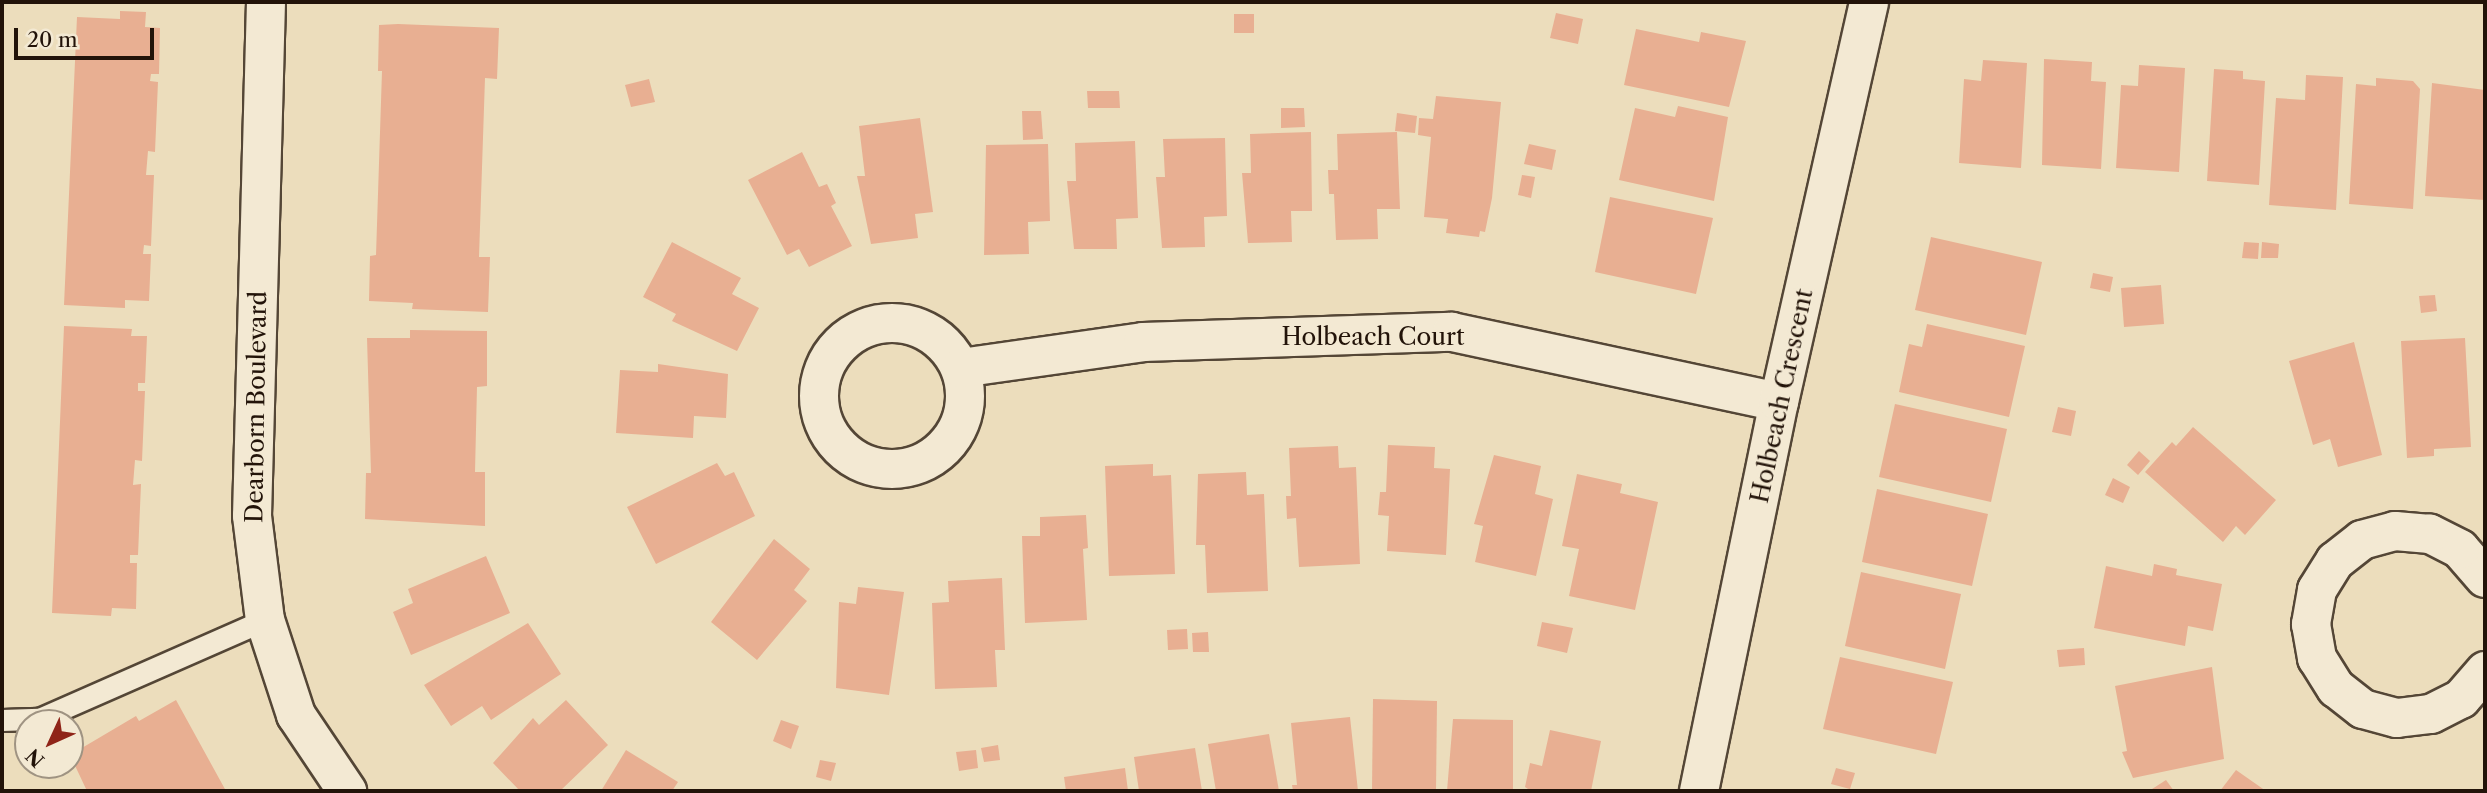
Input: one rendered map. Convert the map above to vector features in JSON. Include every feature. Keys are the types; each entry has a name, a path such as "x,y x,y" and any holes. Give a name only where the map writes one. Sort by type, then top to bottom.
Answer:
{"street":[{"name":"Dearborn Boulevard","path":"265,2 252,516 265,620 296,715 347,791"},
{"name":"Holbeach Crescent","path":"1699,791 1779,402 1869,2"},
{"name":"Holbeach Court","path":"961,368 1143,342 1452,332 1779,402"},
{"path":"2485,578 2473,548 2430,534 2395,531 2353,547 2335,561 2317,590 2311,624 2317,658 2336,688 2363,709 2397,718 2431,714 2462,699 2485,671"}],"lane":[{"path":"2,720 40,719 265,620"}],"building":[{"path":"120,11 146,12 145,27 160,28 159,74 151,74 150,81 158,82 155,152 148,151 146,175 154,175 151,246 144,245 143,254 151,254 149,301 125,300 125,308 64,305 77,17 120,19"},
{"path":"1556,13 1583,19 1578,44 1550,38"},
{"path":"1234,14 1254,14 1254,33 1234,33"},
{"path":"379,25 499,28 497,79 485,78 479,257 490,257 488,312 412,309 413,303 369,301 370,256 376,255 382,71 378,71"},
{"path":"1636,29 1699,42 1701,32 1746,41 1729,107 1624,85"},
{"path":"2044,59 2092,62 2091,81 2106,82 2101,169 2042,165"},
{"path":"1983,60 2027,63 2021,168 1959,163 1964,79 1981,81"},
{"path":"2139,65 2185,68 2179,172 2116,168 2121,85 2138,86"},
{"path":"2214,69 2243,71 2243,79 2265,81 2259,185 2207,181"},
{"path":"2306,75 2343,77 2336,210 2269,205 2276,98 2305,100"},
{"path":"2376,78 2413,81 2420,89 2413,209 2349,204 2356,84 2376,86"},
{"path":"649,79 655,102 631,107 625,85"},
{"path":"2432,83 2485,90 2485,200 2425,196"},
{"path":"1087,91 1119,91 1120,108 1088,108"},
{"path":"1436,96 1501,102 1492,198 1485,232 1480,231 1479,237 1446,233 1448,219 1424,217 1431,137 1418,135 1419,118 1433,119"},
{"path":"1678,106 1728,117 1714,201 1619,180 1635,108 1675,117"},
{"path":"1281,108 1304,108 1305,127 1281,128"},
{"path":"1022,111 1041,111 1043,139 1023,140"},
{"path":"1397,113 1417,116 1415,133 1395,131"},
{"path":"920,118 933,212 915,214 918,238 871,244 857,176 865,176 859,126"},
{"path":"1311,132 1312,211 1291,211 1292,242 1248,243 1242,173 1251,173 1250,134"},
{"path":"1397,132 1400,209 1377,209 1378,239 1336,240 1334,194 1329,194 1328,170 1338,170 1337,134"},
{"path":"1225,138 1227,216 1204,217 1205,247 1162,248 1156,177 1165,177 1163,139"},
{"path":"1135,141 1138,218 1116,219 1117,249 1074,249 1067,181 1076,181 1075,143"},
{"path":"1048,144 1050,221 1028,222 1029,254 984,255 986,145"},
{"path":"1529,144 1556,150 1552,170 1524,164"},
{"path":"802,152 819,187 827,184 836,203 831,206 852,246 809,267 799,249 787,255 748,180"},
{"path":"1522,175 1535,177 1531,198 1518,195"},
{"path":"1610,197 1713,218 1696,294 1595,272"},
{"path":"1931,237 2042,262 2026,335 1915,310"},
{"path":"672,242 741,278 732,294 759,308 737,351 672,321 676,314 643,297"},
{"path":"2244,242 2259,243 2258,259 2242,258"},
{"path":"2262,242 2279,244 2278,258 2261,258"},
{"path":"2093,273 2113,277 2110,292 2090,288"},
{"path":"2161,285 2164,324 2124,327 2121,288"},
{"path":"2435,295 2437,311 2421,313 2419,296"},
{"path":"1927,324 2025,346 2009,417 1899,392 1909,344 1922,347"},
{"path":"64,326 132,329 131,336 147,336 145,383 138,383 138,391 145,391 142,461 135,460 133,485 141,484 138,555 130,555 130,563 137,563 136,609 112,608 111,616 52,613"},
{"path":"410,330 487,331 487,386 477,387 475,472 485,472 485,526 365,519 366,473 371,473 367,338 410,338"},
{"path":"2465,338 2471,447 2434,449 2434,456 2407,458 2401,341"},
{"path":"2354,342 2382,455 2338,467 2330,439 2313,445 2289,361"},
{"path":"658,364 728,374 726,418 694,416 693,438 616,433 620,370 658,372"},
{"path":"1895,404 2007,429 1991,502 1879,477"},
{"path":"2058,407 2076,411 2071,436 2052,432"},
{"path":"2193,427 2276,500 2245,535 2236,526 2223,542 2145,472 2172,442 2176,446"},
{"path":"1388,445 1435,447 1434,468 1450,469 1446,555 1387,551 1389,516 1378,515 1380,492 1386,492"},
{"path":"1338,446 1339,468 1356,467 1360,564 1299,567 1296,518 1287,519 1286,496 1291,496 1289,448"},
{"path":"2139,451 2150,461 2138,475 2127,465"},
{"path":"1494,455 1541,466 1535,494 1553,499 1536,576 1475,562 1483,526 1474,524"},
{"path":"717,463 725,476 734,472 755,516 656,564 627,507"},
{"path":"1153,464 1153,476 1171,475 1175,574 1109,576 1105,466"},
{"path":"1246,472 1247,495 1264,494 1268,591 1207,593 1205,545 1196,545 1198,474"},
{"path":"1577,474 1622,484 1620,493 1658,502 1635,610 1569,596 1579,549 1562,546"},
{"path":"2113,478 2130,487 2123,503 2105,495"},
{"path":"1877,489 1988,514 1972,586 1862,562"},
{"path":"1086,515 1088,548 1083,549 1087,620 1025,623 1022,536 1040,536 1040,517"},
{"path":"774,539 810,569 794,590 807,601 757,660 711,622"},
{"path":"486,556 510,613 411,655 393,612 413,603 408,589"},
{"path":"2154,564 2177,569 2176,575 2222,584 2213,631 2188,626 2185,646 2094,628 2106,566 2152,576"},
{"path":"1861,572 1961,594 1945,669 1845,646"},
{"path":"1002,578 1005,650 995,650 997,687 935,689 932,603 949,602 948,581"},
{"path":"858,587 904,592 889,695 836,688 839,602 856,604"},
{"path":"1542,622 1573,628 1567,653 1537,646"},
{"path":"528,623 561,674 491,720 482,706 451,726 424,685"},
{"path":"1187,629 1188,649 1168,650 1167,630"},
{"path":"1208,632 1209,652 1193,652 1192,633"},
{"path":"2084,648 2085,665 2059,667 2057,650"},
{"path":"1840,657 1953,682 1936,754 1823,729"},
{"path":"2212,667 2224,759 2133,778 2122,752 2127,751 2115,686"},
{"path":"1373,699 1437,701 1436,791 1372,791"},
{"path":"176,700 226,791 87,791 81,779 84,779 84,747 136,716 139,721"},
{"path":"566,700 608,745 560,791 520,791 493,763 533,718 539,725"},
{"path":"1350,717 1358,791 1293,791 1292,785 1297,785 1291,723"},
{"path":"1453,719 1513,720 1513,791 1447,791"},
{"path":"781,720 799,726 791,749 773,741"},
{"path":"1550,730 1601,741 1591,791 1531,791 1525,787 1530,763 1542,766"},
{"path":"1269,734 1279,791 1216,791 1208,744"},
{"path":"998,745 1000,760 984,762 981,748"},
{"path":"1195,748 1202,791 1139,791 1134,757"},
{"path":"626,750 678,782 672,791 601,791"},
{"path":"976,750 978,768 959,771 956,752"},
{"path":"820,760 836,763 831,781 816,777"},
{"path":"1125,768 1128,791 1066,791 1064,777"},
{"path":"1836,768 1855,773 1850,789 1831,784"},
{"path":"2236,770 2266,791 2220,791"},
{"path":"2166,780 2174,791 2149,791"}]}
